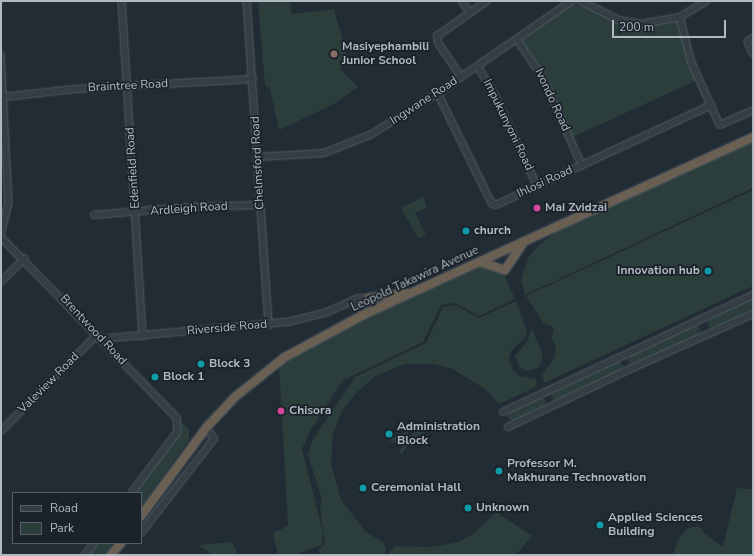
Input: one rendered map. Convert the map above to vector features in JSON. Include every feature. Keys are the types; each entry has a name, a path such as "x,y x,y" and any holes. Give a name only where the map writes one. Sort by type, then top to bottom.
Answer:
{"highway":[{"name":"Leopold Takawira Avenue","path":"142,515 206,428 235,398 266,371 304,345 365,314 753,137"},
{"path":"480,262 506,270 524,241"},
{"path":"368,298 411,293"},
{"path":"111,555 120,544"}],"street":[{"name":"Edenfield Road","path":"122,1 143,336"},
{"name":"Chelmsford Road","path":"247,1 269,325"},
{"path":"462,1 470,12"},
{"path":"461,77 436,38 487,1"},
{"name":"Ingwane Road","path":"258,157 318,154 348,145 381,129 438,93 572,1"},
{"path":"582,1 633,24 680,17 707,1"},
{"path":"680,17 692,64 721,125 753,110"},
{"path":"753,38 748,42 753,53"},
{"name":"Ivondo Road","path":"517,39 542,76 582,165"},
{"path":"1,55 10,203 1,235"},
{"name":"Impukunyoni Road","path":"478,66 495,95 537,185"},
{"name":"Braintree Road","path":"4,96 128,86 253,79"},
{"name":"Ihlosi Road","path":"438,93 492,203 496,205 711,105"},
{"name":"Ardleigh Road","path":"94,215 187,207 260,205"},
{"name":"Brentwood Road","path":"1,235 177,418 180,426 133,492"},
{"path":"1,282 24,259"},
{"path":"503,412 753,295"},
{"path":"368,298 377,309"},
{"name":"Riverside Road","path":"98,337 143,336 269,325 317,316 349,301 368,298"},
{"path":"349,301 360,304 365,314"},
{"path":"508,427 628,370 753,314"},
{"name":"Valeview Road","path":"1,431 98,337"},
{"path":"142,532 214,439 206,428"},
{"path":"85,555 93,544"}],"green space":[{"path":"258,1 290,1 292,14 334,9 348,60 339,68 358,87 334,104 279,130 270,88 265,86"},
{"path":"572,3 633,25 678,20 697,80 571,138 521,41"},
{"path":"753,139 753,188 525,295 521,281 528,258 538,246 557,231"},
{"path":"753,190 753,286 544,383 542,375 555,357 556,348 551,338 554,331 552,326 544,324 526,296"},
{"path":"423,197 427,207 415,213 426,235 418,238 401,208"},
{"path":"485,265 504,274 515,299 479,316 455,303 441,305 423,342 342,381 309,433 302,449 323,532 322,545 293,555 278,555 273,533 288,526 279,365 359,321"},
{"path":"753,298 753,310 712,329 707,325 709,318"},
{"path":"516,301 527,331 525,337 511,351 509,359 513,370 519,376 536,379 537,384 534,388 499,404 485,389 451,368 432,364 405,364 375,376 355,394 342,411 333,433 331,464 341,500 365,531 384,543 386,549 384,555 322,555 318,550 325,544 320,508 322,499 308,455 312,441 355,377 426,343 443,307 455,305 479,318"},
{"path":"696,325 702,330 699,335 634,365 628,362 630,355"},
{"path":"532,328 542,352 542,361 538,368 528,371 519,367 515,356 527,342"},
{"path":"618,361 624,366 621,371 556,401 551,398 553,391"},
{"path":"539,397 546,400 544,407 515,421 508,419 508,412"},
{"path":"181,422 189,429 189,440 142,506 142,492 135,492 180,432"},
{"path":"412,429 398,444 388,440"},
{"path":"422,429 430,430 411,439 402,454 399,452 408,436"},
{"path":"737,488 753,489 753,555 673,555 678,539 688,528 699,526 704,533 723,547"},
{"path":"496,512 532,536 516,555 388,555 395,546 430,547 459,542 473,534"},
{"path":"232,542 238,555 213,555 198,545"},
{"path":"95,544 113,544 105,555 87,555"}],"place":[{"name":"Masiyephambili Junior School","path":"334,54"},
{"name":"Mai Zvidzai","path":"537,208"},
{"name":"church","path":"466,231"},
{"name":"Innovation hub","path":"708,271"},
{"name":"Block 3","path":"201,364"},
{"name":"Block 1","path":"155,377"},
{"name":"Chisora","path":"281,411"},
{"name":"Administration Block","path":"389,434"},
{"name":"Professor M. Makhurane Technovation","path":"499,471"},
{"name":"Ceremonial Hall","path":"363,488"},
{"name":"Unknown","path":"468,508"},
{"name":"Applied Sciences Building","path":"600,525"}]}
